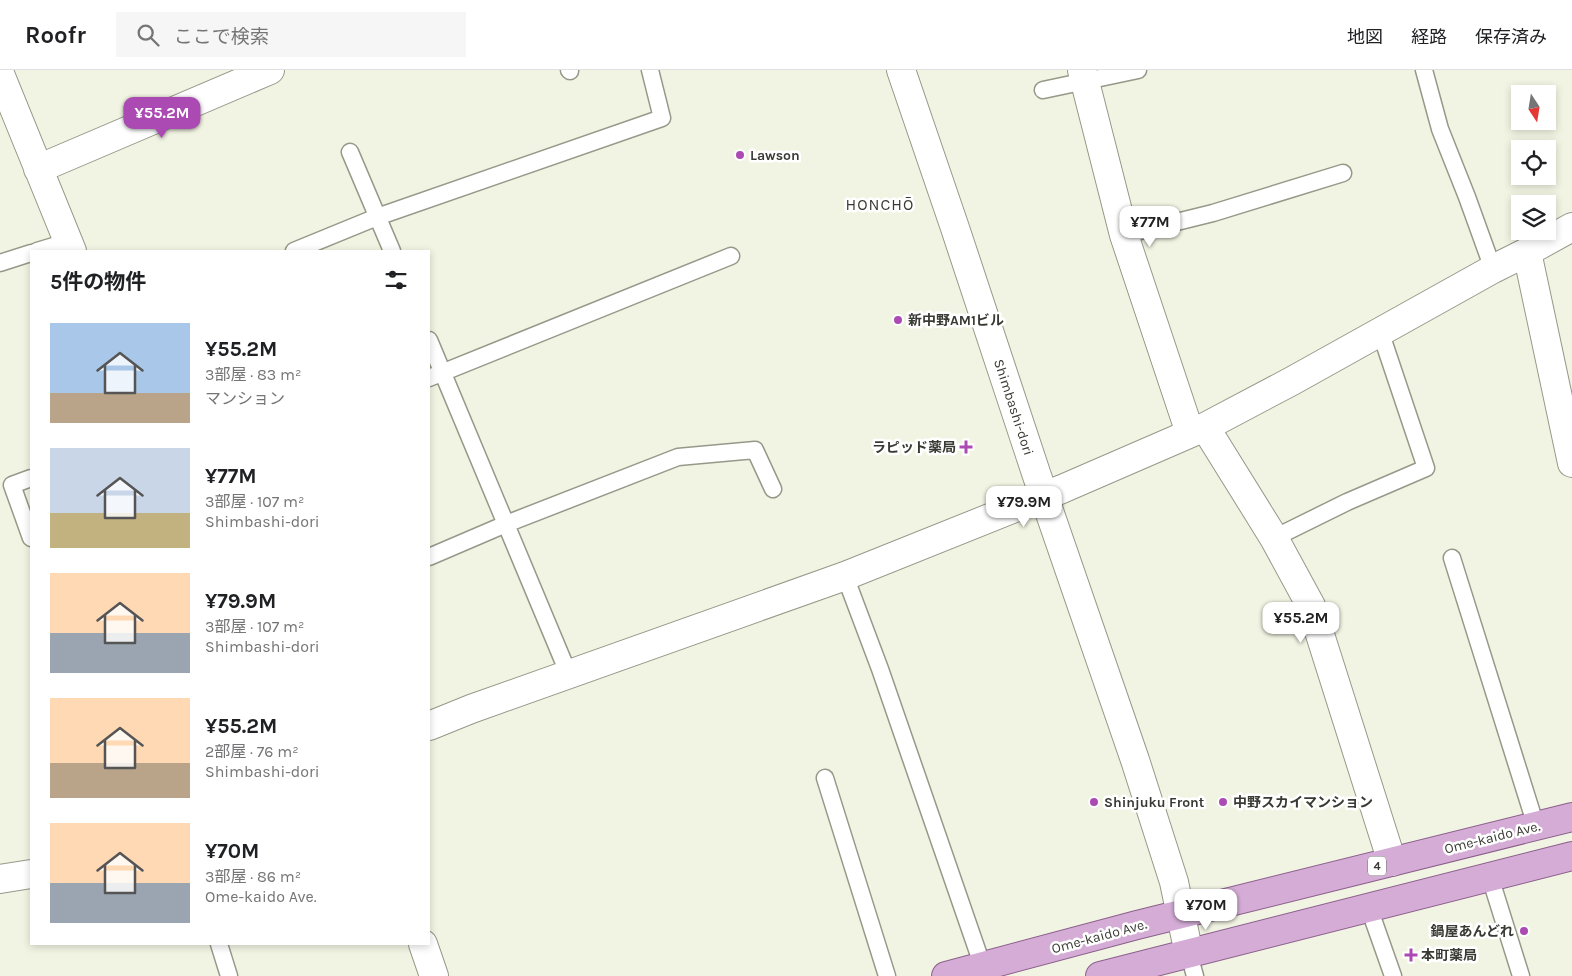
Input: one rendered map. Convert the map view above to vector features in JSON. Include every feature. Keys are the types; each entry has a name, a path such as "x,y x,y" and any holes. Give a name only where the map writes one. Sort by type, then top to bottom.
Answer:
{"main road":[{"name":"Ome-kaido Ave.","path":"946,976 1181,914 1572,817"},
{"path":"1100,976 1192,965 1369,908 1572,856"}],"street":[{"path":"38,169 270,70"},
{"name":"Shimbashi-dori","path":"901,70 1044,497 1138,769 1174,882 1192,965"},
{"path":"1083,75 1124,235 1197,430 1274,538 1311,606 1392,862"},
{"path":"3,90 70,246"},
{"path":"430,726 845,576 1044,497 1197,430 1292,382 1380,331 1572,227"},
{"path":"1527,252 1572,463"},
{"path":"0,879 30,874"},
{"path":"423,945 434,976"}],"lane":[{"path":"296,250 377,217 662,118 650,70"},
{"path":"1043,90 1083,75 1138,70"},
{"path":"1424,70 1440,129 1493,269"},
{"path":"350,152 392,250"},
{"path":"1124,235 1213,213 1343,174"},
{"path":"44,250 70,246"},
{"path":"0,263 30,253"},
{"path":"436,375 731,256"},
{"path":"1274,538 1347,502 1426,468 1380,331"},
{"path":"430,345 436,375 506,524 569,675"},
{"path":"430,557 506,524 678,457 755,450 773,490"},
{"path":"30,478 12,485 30,535"},
{"path":"1452,558 1536,826"},
{"path":"845,576 880,668 983,966"},
{"path":"825,778 887,976"},
{"path":"1490,877 1521,976"},
{"path":"1369,908 1393,976"},
{"path":"219,945 229,976"}],"place":[{"name":"Lawson","path":"740,155"},
{"name":"新中野AM1ビル","path":"898,320"},
{"name":"ラピッド薬局","path":"966,447"},
{"name":"Shinjuku Front","path":"1094,802"},
{"name":"中野スカイマンション","path":"1223,802"},
{"name":"鍋屋あんどれ","path":"1524,931"},
{"name":"本町薬局","path":"1411,955"}],"district":[{"name":"HONCHŌ","path":"880,204"}]}
